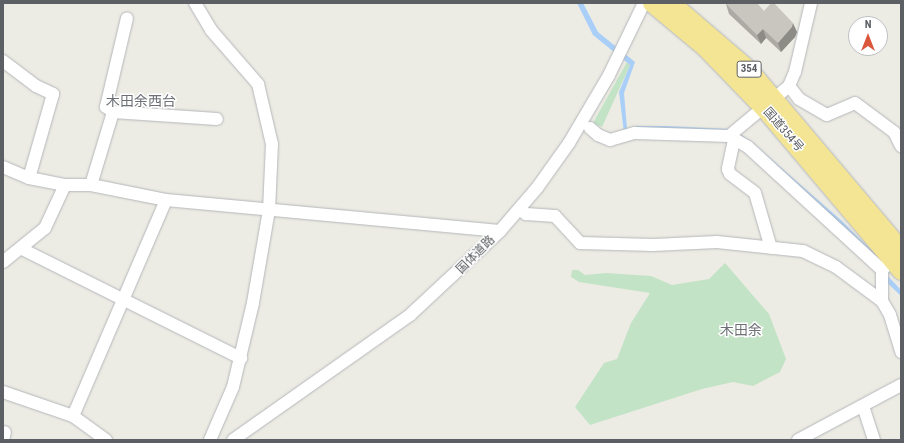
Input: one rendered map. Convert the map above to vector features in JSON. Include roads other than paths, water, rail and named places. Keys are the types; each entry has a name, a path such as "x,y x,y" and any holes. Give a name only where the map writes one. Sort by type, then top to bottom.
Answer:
{"highway":[{"name":"国道354号","path":"651,3 706,48 770,104"},
{"name":"国道354号","path":"672,3 720,42 894,262"}],"street":[{"path":"195,3 212,30 258,84 272,144 269,210 241,358 233,387 210,440"},
{"name":"国体道路","path":"233,440 410,315 500,231 560,158 609,75 644,3"},
{"path":"771,248 755,193 730,174 728,169 732,138 789,86 795,72 811,3"},
{"path":"127,18 106,107 113,112 217,119"},
{"path":"3,61 36,86 53,94 29,178"},
{"path":"789,86 800,99 827,115 855,103 894,132 901,146"},
{"path":"91,185 113,112"},
{"path":"590,128 598,135 610,140 636,133 732,138 748,147 894,262 882,301"},
{"path":"3,167 29,178 65,185 91,185 166,200 500,231"},
{"path":"3,262 22,249 45,228 65,185"},
{"path":"73,416 123,304 122,300 166,200"},
{"path":"519,209 526,214 555,216 580,243 653,245 717,242 793,249 816,256 836,267 882,301 890,315 901,352"},
{"path":"22,249 241,358"},
{"path":"798,440 901,385"},
{"path":"4,393 73,416 106,440"},
{"path":"864,406 874,440"}],"water":[{"path":"577,3 583,3 598,32 635,62 624,93 627,129 637,126 665,126 729,129 737,132 753,143 842,221 888,267 887,275 901,290 901,296 734,137 624,133 619,92 630,65 593,35"}],"district":[{"name":"木田余西台","path":"141,101"},
{"name":"木田余","path":"741,330"}]}
